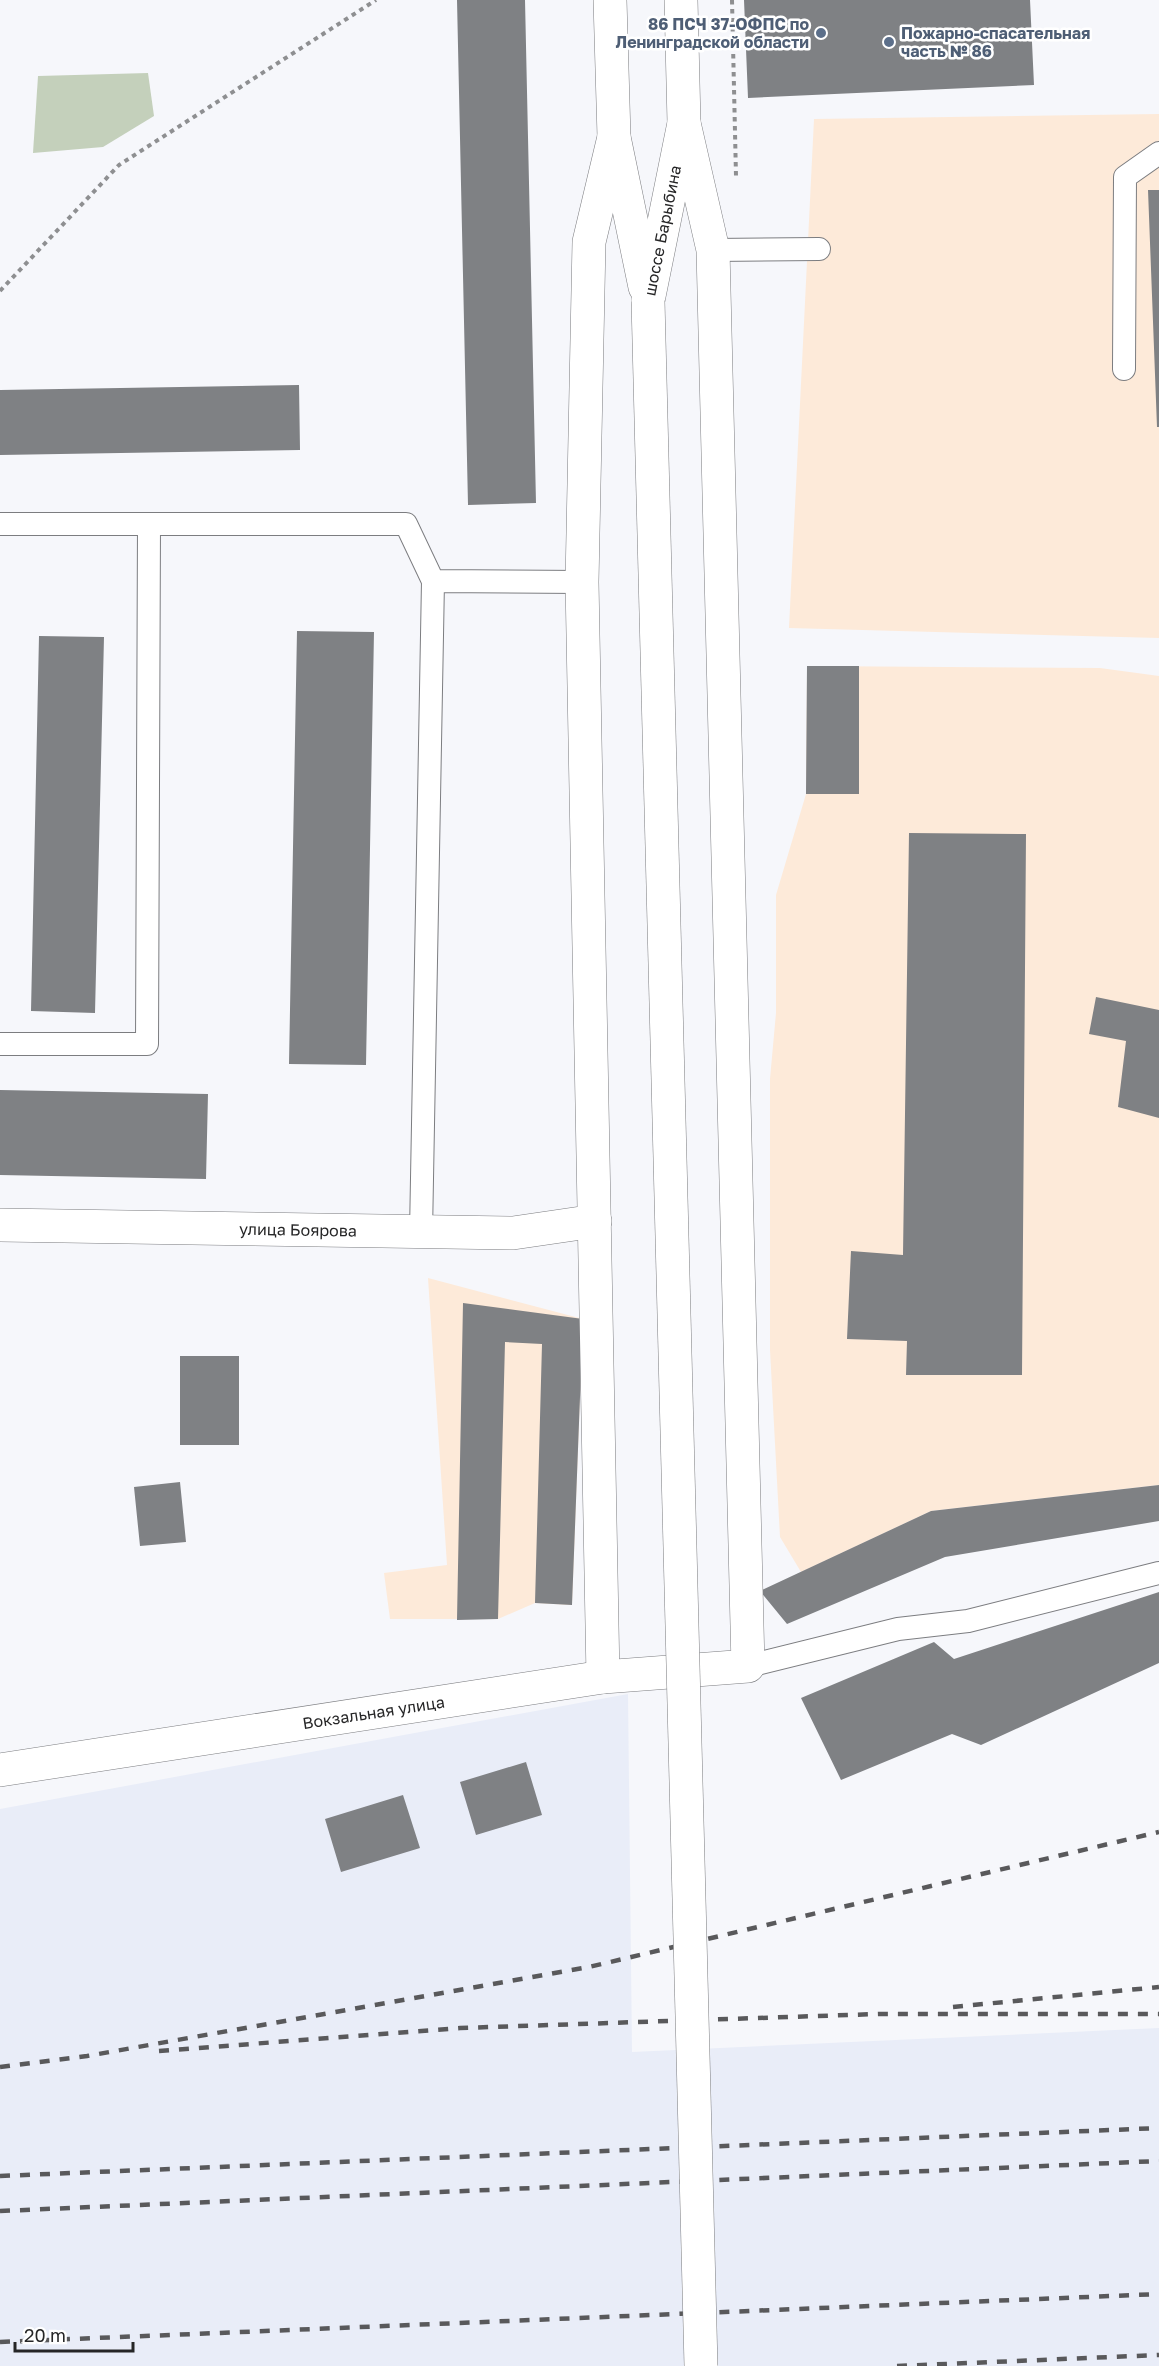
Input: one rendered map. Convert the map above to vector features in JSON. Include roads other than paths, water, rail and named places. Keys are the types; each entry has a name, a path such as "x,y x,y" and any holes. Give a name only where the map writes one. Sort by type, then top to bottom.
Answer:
{"street":[{"name":"шоссе Барыбина","path":"610,0 614,137 648,301"},
{"name":"шоссе Барыбина","path":"648,301 684,123 681,0"},
{"path":"684,123 713,250 748,1666"},
{"path":"603,1677 582,582 589,242 614,137"},
{"path":"648,301 701,2366"},
{"name":"улица Боярова","path":"0,1225 513,1233 595,1221"},
{"name":"Вокзальная улица","path":"0,1770 603,1677 748,1666"}],"lane":[{"path":"1124,369 1125,177 1159,153"},
{"path":"713,250 819,249"},
{"path":"0,524 406,524 433,581 421,1233"},
{"path":"0,1044 147,1044 148,524"},
{"path":"433,581 582,582"},
{"path":"748,1666 898,1629 968,1621 1159,1573"}],"railway":[{"path":"0,2067 87,2056 589,1967 1159,1832"},
{"path":"953,2007 1159,1987"},
{"path":"159,2051 460,2028 878,2014 1159,2014"},
{"path":"0,2176 1159,2128"},
{"path":"0,2211 1159,2161"},
{"path":"0,2342 1159,2294"},
{"path":"897,2366 1159,2355"}],"place":[{"name":"86 ПСЧ 37-ОФПС по Ленинградской области","path":"821,33"},
{"name":"Пожарно-спасательная часть № 86","path":"889,42"}]}
